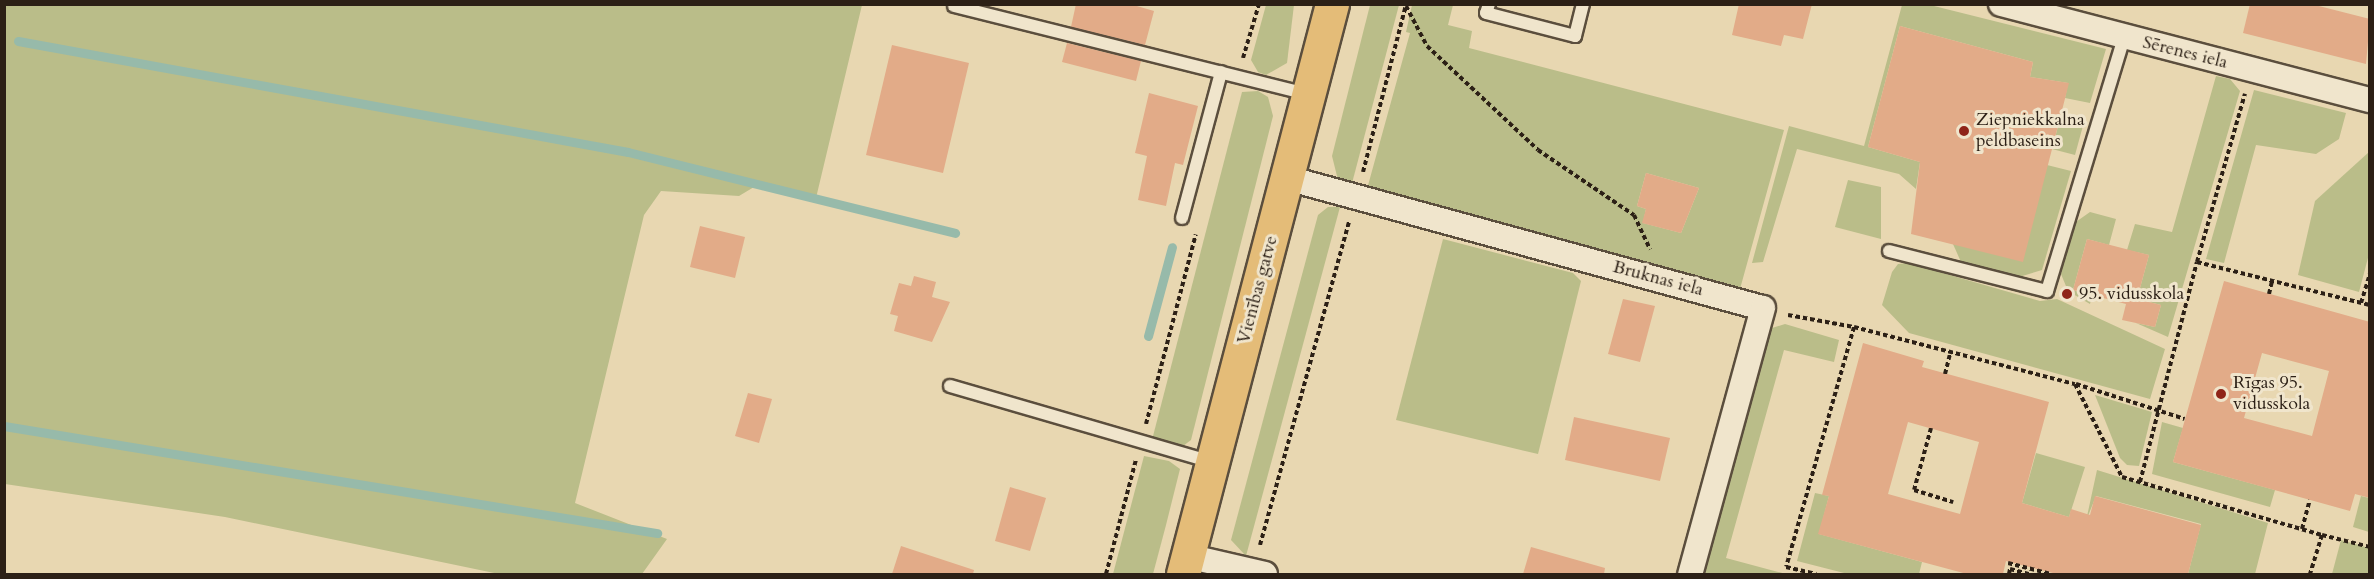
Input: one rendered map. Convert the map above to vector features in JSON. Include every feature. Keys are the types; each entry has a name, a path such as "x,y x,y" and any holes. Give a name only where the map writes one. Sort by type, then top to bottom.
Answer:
{"highway":[{"name":"Vienības gatve","path":"1185,565 1332,4"}],"street":[{"name":"Sērenes iela","path":"2001,4 2370,100"},
{"name":"Bruknas iela","path":"1287,178 1763,308"},
{"path":"1689,574 1763,308"},
{"path":"1185,565 1259,573"}],"lane":[{"path":"1488,4 1486,13 1575,36 1583,4"},
{"path":"954,6 1309,94"},
{"path":"1889,251 2047,291 2124,37"},
{"path":"1182,218 1221,72"},
{"path":"950,386 1140,444 1213,463"}],"path":[{"path":"1238,77 1259,4"},
{"path":"1259,573 1406,5"},
{"path":"1406,5 1427,46 1538,150 1634,215 1664,281"},
{"path":"2140,482 2250,69"},
{"path":"1106,574 1197,229"},
{"path":"2197,262 2370,305"},
{"path":"2361,303 2370,273"},
{"path":"2269,294 2272,281"},
{"path":"1763,308 1854,327 1950,354 2075,384 2185,419"},
{"path":"1816,574 1786,567 1854,327"},
{"path":"1945,374 1950,354"},
{"path":"2075,384 2122,477 2370,547"},
{"path":"1930,428 1914,490 1953,502"},
{"path":"2302,529 2310,500"},
{"path":"2310,574 2322,535"},
{"path":"2008,563 2051,574"},
{"path":"2009,574 2010,569 2029,574"}],"green space":[{"path":"4,5 862,5 816,198 759,184 739,196 661,191 644,215 575,503 667,539 642,574 499,574 225,517 5,484"},
{"path":"1266,5 1294,5 1287,63 1266,75 1258,72 1251,60"},
{"path":"1370,5 1399,5 1351,187 1338,180 1332,156"},
{"path":"1412,5 1453,5 1448,25 1472,31 1469,48 1784,130 1740,289 1367,189 1410,33 1406,32","holes":["1646,173 1699,188 1681,233 1643,223 1646,209 1637,206"]},
{"path":"1902,5 1930,5 2106,49 2090,103 2065,98 2068,83 2030,77 2033,62 1900,26 1868,147 1920,162 1916,189 1899,174 1797,149 1763,262 1752,263 1789,126 1864,146"},
{"path":"2216,76 2230,79 2240,91 2168,337 2136,323 2155,327 2161,305 2137,299 2149,255 2127,250 2135,224 2172,232"},
{"path":"2254,90 2346,113 2339,139 2316,154 2256,145 2224,263 2206,259"},
{"path":"1258,91 1268,97 1273,116 1191,440 1183,446 1152,440 1242,92"},
{"path":"2061,115 2084,122 2075,155 2052,149"},
{"path":"2369,152 2369,254 2359,292 2298,275 2315,201"},
{"path":"2047,165 2071,171 2042,270 2019,277 1961,262 1953,244"},
{"path":"1848,180 1881,187 1881,239 1835,227"},
{"path":"1328,207 1340,207 1246,556 1231,540 1318,215"},
{"path":"2090,212 2116,219 2109,245 2087,239 2073,290 2092,295 2090,304 2068,291 2061,274 2073,224"},
{"path":"1443,239 1573,273 1581,281 1538,454 1396,420"},
{"path":"1908,263 2040,301 2057,299 2165,349 2150,399 1909,333 1882,305 1892,272 1898,264"},
{"path":"1785,324 1839,340 1834,362 1784,350 1726,558 1786,574 1705,574 1764,341 1772,328"},
{"path":"2095,395 2152,412 2139,466 2127,465 2120,458"},
{"path":"2162,422 2183,428 2173,462 2275,490 2270,507 2152,474"},
{"path":"2036,453 2085,467 2069,517 2022,503"},
{"path":"1144,456 1169,461 1180,469 1166,525 1153,574 1113,574"},
{"path":"2097,470 2268,523 2255,574 2188,574 2201,524 2096,496 2086,521"},
{"path":"1815,493 1829,496 1819,534 1922,562 1919,574 1848,574 1797,561"},
{"path":"2361,496 2369,498 2369,532 2353,527"},
{"path":"2341,540 2369,548 2369,574 2332,574"}],"building":[{"path":"1076,4 1130,4 1154,11 1145,45 1071,27"},
{"path":"1739,4 1812,4 1803,39 1784,35 1781,46 1732,35"},
{"path":"2250,4 2311,4 2370,19 2366,64 2243,33"},
{"name":"Ziepniekkalna peldbaseins","path":"1900,26 2033,62 2030,77 2069,83 2023,262 1911,234 1920,162 1868,147"},
{"path":"1067,43 1141,61 1136,81 1062,62"},
{"path":"892,45 969,63 943,173 866,155"},
{"path":"1149,93 1198,106 1183,165 1175,163 1166,206 1138,200 1147,156 1135,153"},
{"path":"1646,173 1699,188 1681,233 1642,223 1646,209 1637,206"},
{"path":"700,226 745,237 735,278 690,267"},
{"path":"2087,239 2149,255 2137,299 2161,305 2155,327 2122,320 2126,304 2073,290"},
{"path":"914,276 936,282 932,297 950,302 932,342 894,331 898,316 890,314 899,283 911,286"},
{"name":"Rīgas 95. vidusskola","path":"2224,281 2370,322 2370,498 2355,494 2350,511 2173,462","holes":["2262,353 2329,371 2312,436 2244,418"]},
{"path":"1623,299 1655,306 1640,362 1608,354"},
{"path":"1863,343 1924,361 1922,367 2049,402 2022,503 2069,517 2071,509 2090,515 2095,496 2201,525 2188,574 2057,574 2006,561 2003,574 1967,574 1818,534 1829,496 1822,495","holes":["1908,422 1979,442 1960,514 1888,494"]},
{"path":"748,393 772,399 759,443 735,436"},
{"path":"1574,417 1670,438 1660,481 1565,460"},
{"path":"1010,487 1046,498 1030,551 995,541"},
{"path":"901,546 974,570 973,574 892,574"},
{"path":"1531,547 1605,568 1604,574 1523,574"}],"waterway":[{"path":"18,41 628,152 955,233"},
{"path":"1148,336 1172,247"},
{"path":"4,426 657,533"}],"place":[{"name":"Ziepniekkalna peldbaseins","path":"1964,131"},
{"name":"95. vidusskola","path":"2067,294"},
{"name":"Rīgas 95. vidusskola","path":"2221,394"}]}
